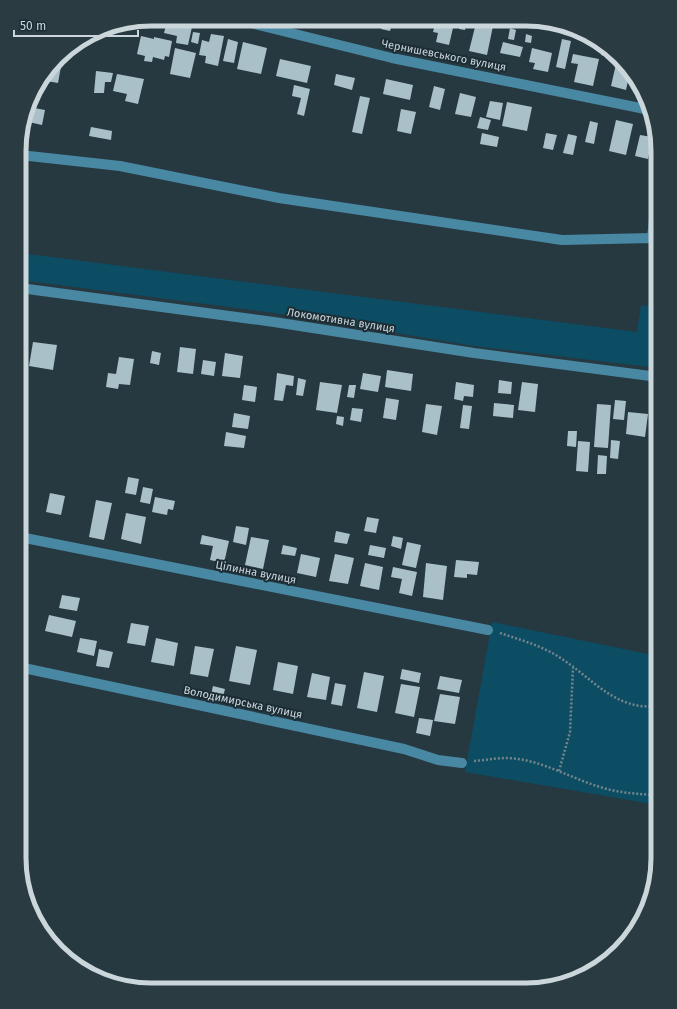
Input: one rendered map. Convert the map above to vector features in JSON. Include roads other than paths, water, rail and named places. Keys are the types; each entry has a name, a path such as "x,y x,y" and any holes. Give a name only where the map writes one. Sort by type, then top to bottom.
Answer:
{"street":[{"name":"Чернишевського вулиця","path":"262,26 392,58 643,109"},
{"path":"26,156 120,166 279,198 562,240 651,239"},
{"name":"Локомотивна вулиця","path":"26,289 274,322 474,353 651,376"},
{"name":"Цілинна вулиця","path":"26,538 488,630"},
{"name":"Володимирська вулиця","path":"26,668 404,749 438,760 462,762"}]}
